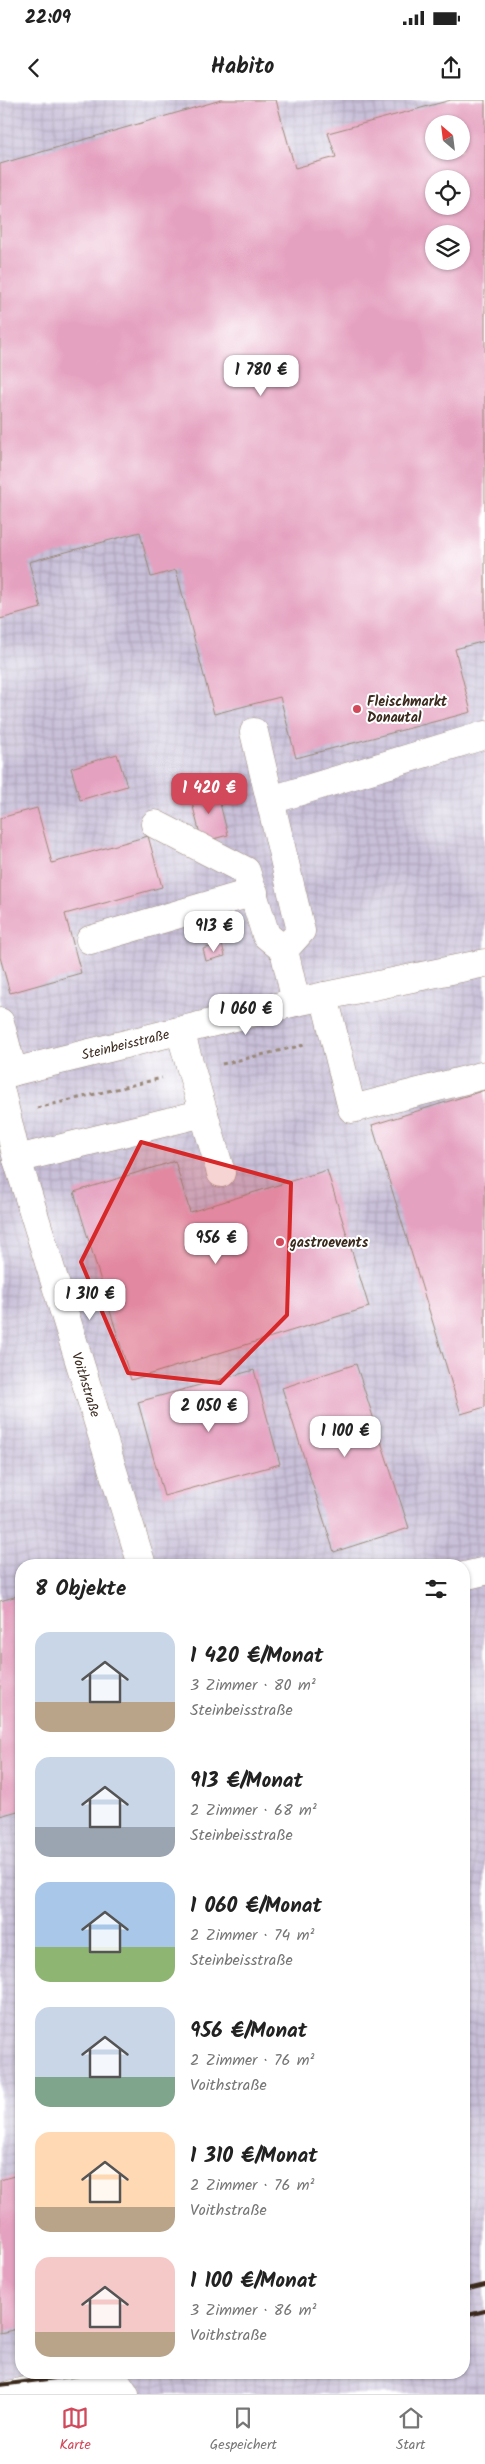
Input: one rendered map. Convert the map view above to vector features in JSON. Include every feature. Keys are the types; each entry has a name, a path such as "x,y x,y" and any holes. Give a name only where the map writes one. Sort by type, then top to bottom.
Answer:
{"street":[{"path":"254,732 301,931 284,950"},
{"path":"270,800 485,735"},
{"path":"156,824 246,871 266,935 284,950 296,1002"},
{"path":"90,940 254,892"},
{"name":"Steinbeisstraße","path":"4,1078 296,1002 485,963"},
{"path":"324,996 352,1109 485,1075"},
{"name":"Voithstraße","path":"0,1022 4,1078 17,1159 140,1559"},
{"path":"180,1031 221,1173"},
{"path":"17,1159 204,1113"},
{"path":"470,1575 485,1571"},
{"path":"24,2391 59,2382 117,2382 125,2394"}],"highlighted area":[{"path":"141,1142 291,1183 287,1315 220,1383 128,1373 81,1262"}],"shaded area":[{"path":"0,100 485,100 485,2394 0,2394"}],"building":[{"path":"221,100 276,100 295,168 336,157 328,133 451,100 485,100 485,641 455,649 471,712 296,758 280,697 214,714 176,570 151,577 140,532 29,562 41,608 0,619 0,164"},
{"path":"117,754 127,786 80,800 71,768"},
{"path":"216,788 228,835 202,842 190,795"},
{"path":"37,808 52,863 148,836 162,887 65,914 81,973 10,993 0,957 0,818"},
{"path":"222,944 225,956 206,961 203,949"},
{"path":"485,1090 485,1407 461,1414 372,1125"},
{"path":"175,1161 190,1212 327,1170 369,1307 131,1380 74,1192"},
{"path":"356,1364 409,1528 334,1552 282,1388"},
{"path":"254,1370 280,1464 164,1496 138,1402"},
{"path":"15,1597 15,1812 0,1816 0,1601"},
{"path":"15,2176 15,2329 0,2333 0,2180"}],"railway":[{"path":"470,2289 485,2285"},
{"path":"470,2315 485,2311"},
{"path":"0,2385 48,2379"}],"place":[{"name":"Fleischmarkt Donautal","path":"357,709"},
{"name":"gastroevents","path":"280,1242"}]}
